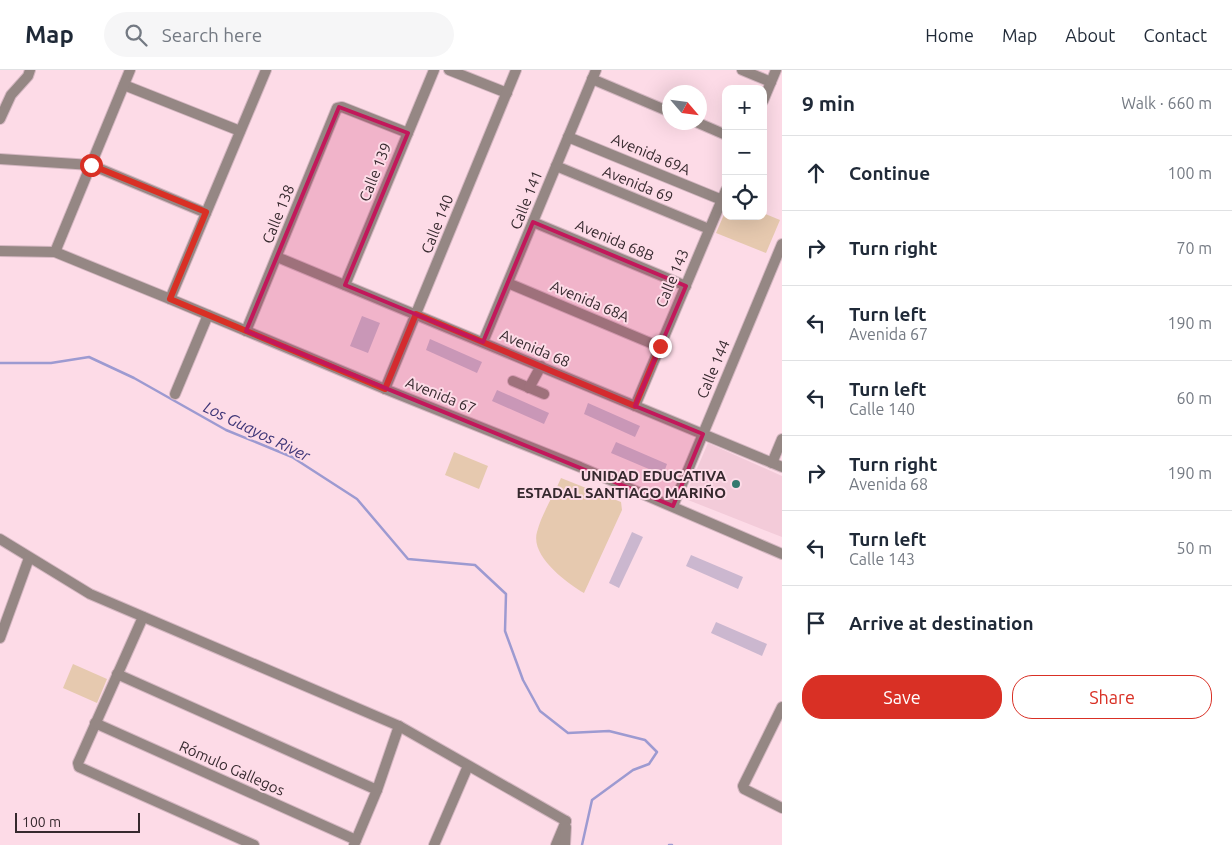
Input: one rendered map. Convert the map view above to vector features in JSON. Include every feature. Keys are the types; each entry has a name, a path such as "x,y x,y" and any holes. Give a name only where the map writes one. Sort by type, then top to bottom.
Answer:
{"street":[{"path":"0,119 11,95 28,76 30,70"},
{"path":"55,252 130,70"},
{"path":"170,299 266,70"},
{"name":"Calle 139","path":"345,285 434,70"},
{"path":"449,70 507,93"},
{"name":"Calle 140","path":"385,389 516,70"},
{"path":"742,70 771,82"},
{"path":"767,92 776,70"},
{"path":"594,75 662,108"},
{"name":"Calle 141","path":"483,342 594,75"},
{"path":"124,84 240,131"},
{"name":"Calle 138","path":"246,331 337,108 342,107 408,133"},
{"path":"707,127 722,133"},
{"name":"Avenida 69A","path":"568,136 722,194"},
{"path":"0,160 91,165 206,212"},
{"name":"Avenida 69","path":"556,166 709,229"},
{"name":"Calle 143","path":"635,406 722,200"},
{"name":"Avenida 68B","path":"533,222 686,286"},
{"name":"Calle 144","path":"672,506 782,244"},
{"name":"Avenida 67","path":"0,251 55,252 385,389 580,466 782,554"},
{"name":"Avenida 68","path":"277,256 777,465"},
{"name":"Avenida 68A","path":"508,283 660,346"},
{"path":"175,394 208,315"},
{"path":"529,388 541,366"},
{"path":"513,381 544,394"},
{"path":"777,465 782,439"},
{"path":"0,539 90,594 399,726 566,821"},
{"path":"0,638 29,558"},
{"path":"143,616 78,763 79,767 254,845"},
{"path":"117,674 377,790"},
{"path":"781,711 743,788 782,808"},
{"name":"Rómulo Gallegos","path":"95,723 355,842"},
{"path":"355,842 377,790 399,726"},
{"path":"434,845 468,766"},
{"path":"556,845 566,821"},
{"path":"565,845 566,821"}],"highlighted area":[{"path":"339,107 408,133 345,285 483,342 533,222 686,286 635,406 703,434 673,506 246,331"}],"shaded area":[{"path":"767,215 780,220 766,253 716,233 722,219 767,220"},
{"name":"UNIDAD EDUCATIVA ESTADAL SANTIAGO MARIÑO","path":"708,443 782,476 782,537 688,500 687,492"},
{"path":"454,452 488,466 479,489 445,475"},
{"path":"561,478 621,502 622,510 584,593 568,583 552,568 544,559 536,541 542,518"},
{"path":"73,664 107,679 97,703 63,688"}],"building":[{"path":"362,316 380,323 368,353 350,346"},
{"path":"430,339 482,362 477,373 426,350"},
{"path":"497,390 549,413 544,424 492,401"},
{"path":"588,403 640,426 635,437 584,414"},
{"path":"616,442 667,464 663,475 611,453"},
{"path":"632,532 643,537 619,588 609,583"},
{"path":"691,555 743,577 738,589 686,566"},
{"path":"716,622 767,644 762,656 711,633"}],"waterway":[{"name":"Los Guayos River","path":"0,363 51,363 89,357 134,378 226,430 292,457 357,499 408,559 475,565 506,594 505,631 523,680 540,711 568,733 609,731 645,740 657,752 649,764 633,770 592,800 582,845"}],"place":[{"name":"UNIDAD EDUCATIVA ESTADAL SANTIAGO MARIÑO","path":"736,484"}],"route":[{"path":"91,165 206,212 170,299 385,389 416,314 635,406 660,346"}]}
